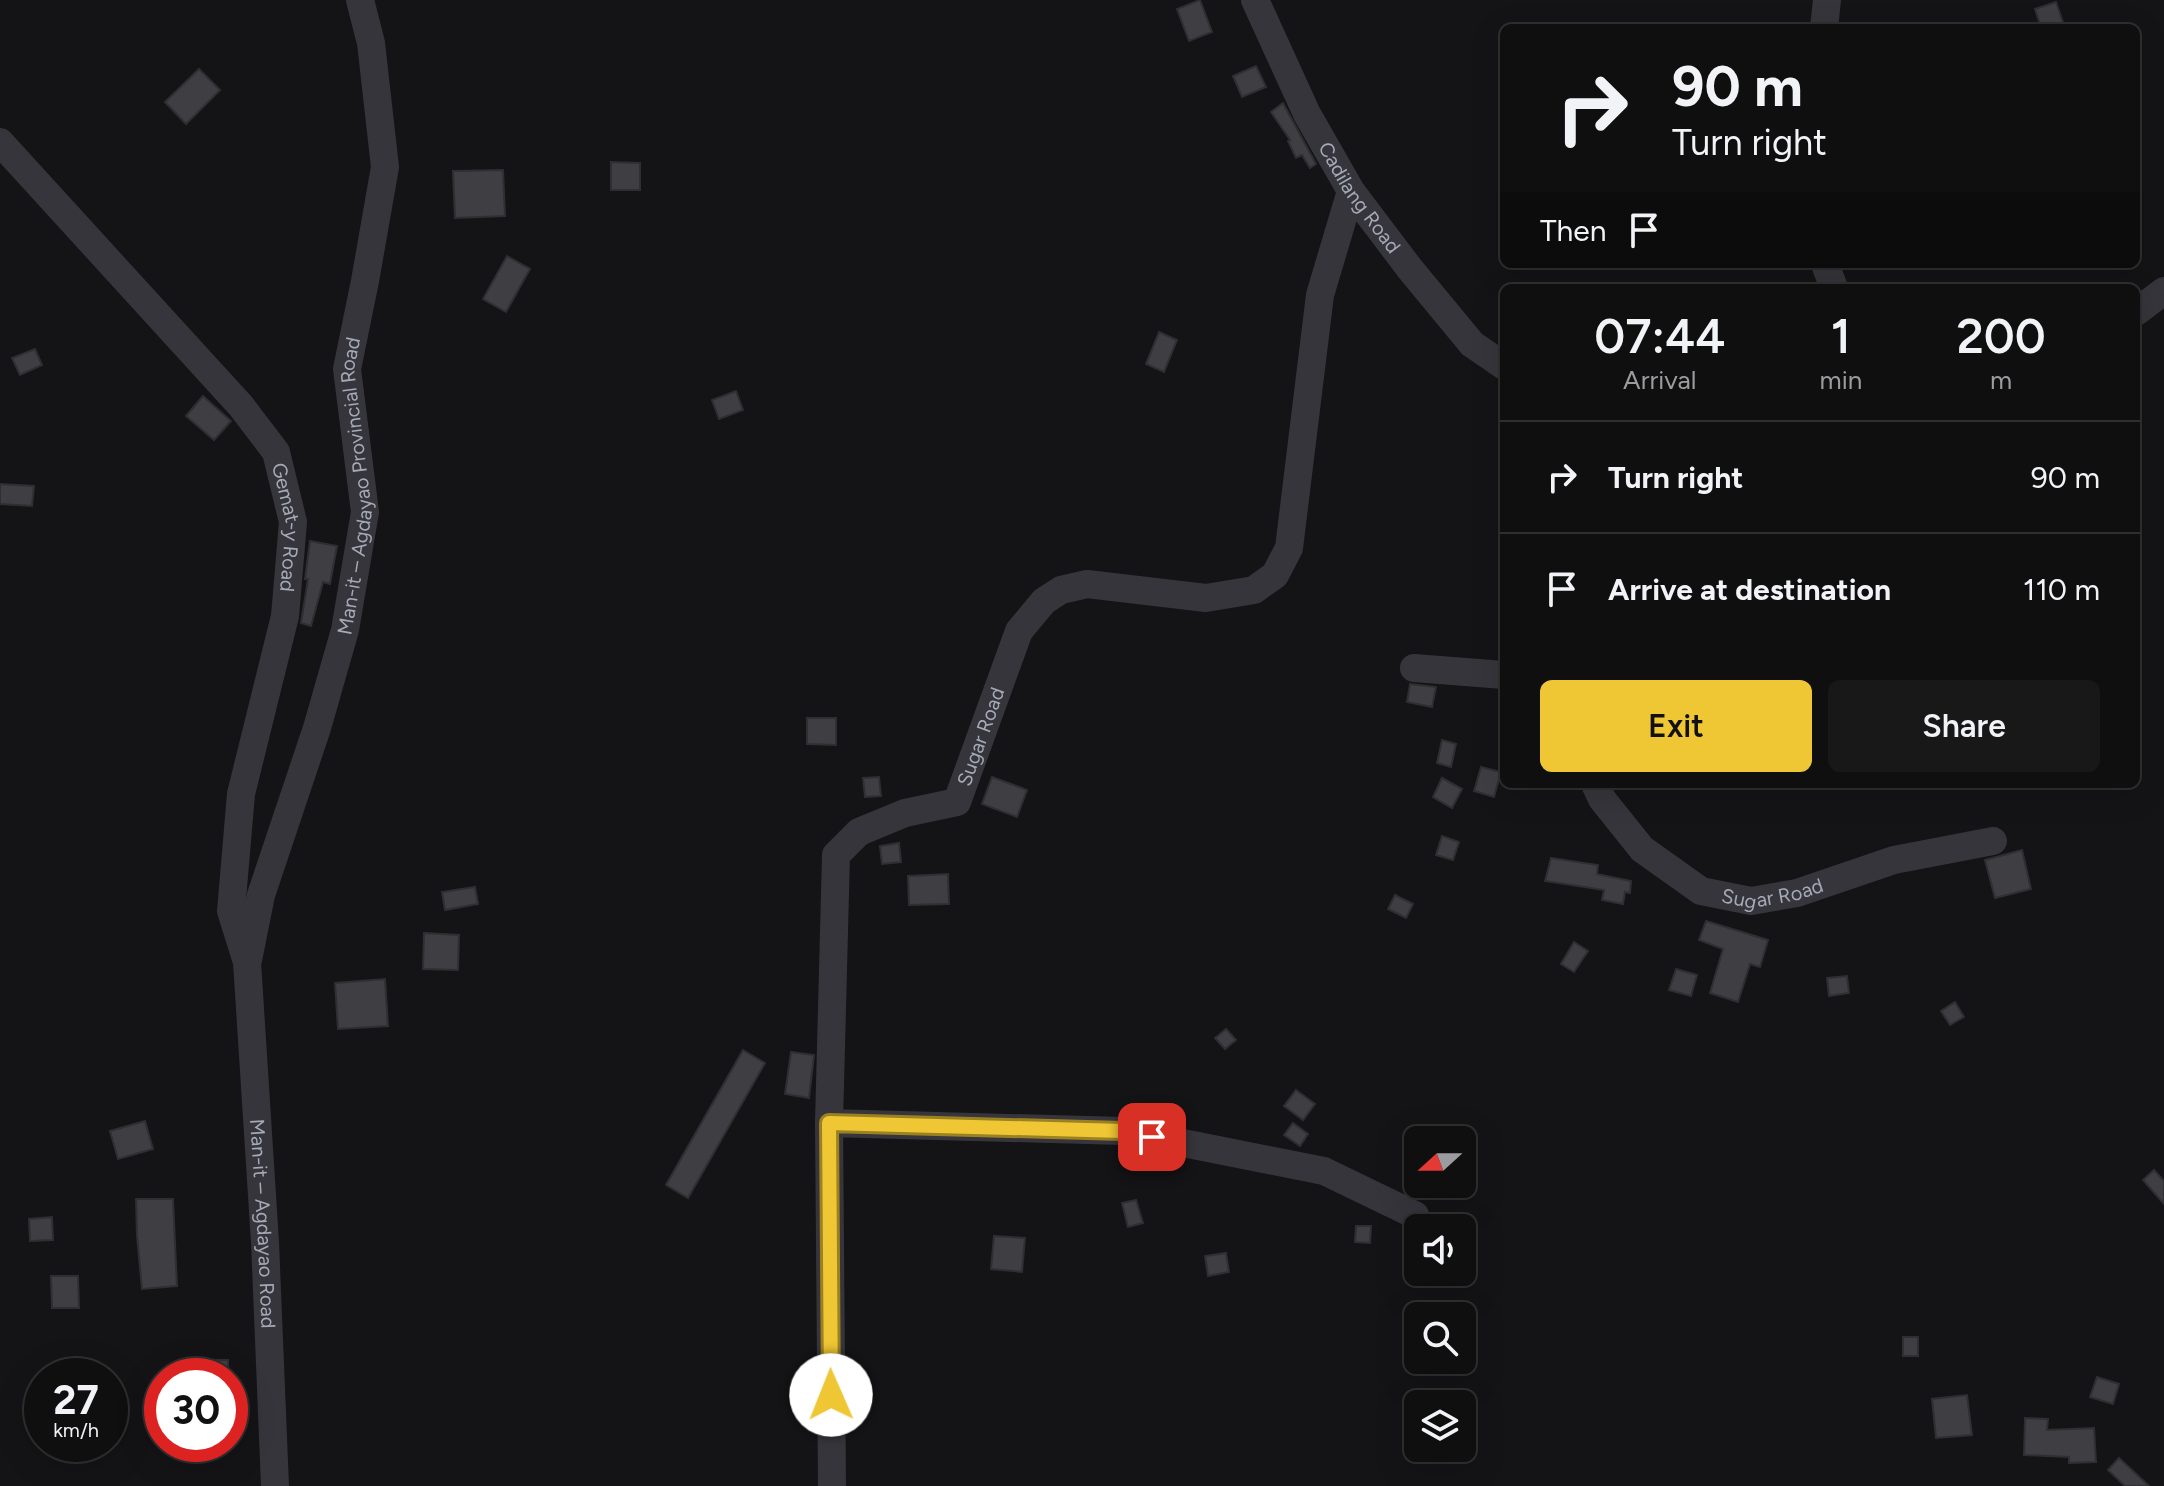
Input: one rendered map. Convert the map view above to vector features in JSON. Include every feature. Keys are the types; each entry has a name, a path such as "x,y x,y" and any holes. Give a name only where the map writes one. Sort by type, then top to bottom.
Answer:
{"street":[{"name":"Man-it – Agdayao Provincial Road","path":"247,962 261,895 317,728 345,630 365,512 347,369 385,167 371,43 360,0"},
{"name":"Cadilang Road","path":"1255,0 1307,114 1351,191 1472,344 1500,363"},
{"path":"1824,24 1827,0"},
{"name":"Gemat-y Road","path":"0,142 241,406 276,452 293,522 285,616 241,794 231,911 247,962"},
{"name":"Sugar Road","path":"832,1486 829,1123 836,855 859,832 905,813 957,802 1019,631 1044,601 1061,590 1087,584 1206,598 1254,590 1275,575 1289,548 1320,295 1351,191"},
{"path":"2140,309 2164,291"},
{"path":"1414,668 1500,674"},
{"name":"Sugar Road","path":"1597,788 1602,799 1642,849 1701,891 1751,901 1797,893 1894,860 1993,841"},
{"name":"Man-it – Agdayao Road","path":"247,962 265,1242 275,1486"},
{"path":"829,1123 1123,1131 1324,1171 1413,1214"}],"building":[{"path":"1200,0 1212,32 1189,41 1177,9"},
{"path":"2056,2 2064,24 2040,24 2035,9"},
{"path":"1256,66 1266,87 1242,97 1233,76"},
{"path":"199,69 220,90 186,124 165,102"},
{"path":"1283,103 1316,164 1310,168 1302,155 1296,158 1290,140 1271,112"},
{"path":"611,162 640,163 640,190 611,190"},
{"path":"503,170 505,216 455,218 453,171"},
{"path":"507,256 530,269 506,312 483,299"},
{"path":"1159,332 1177,340 1164,372 1146,364"},
{"path":"35,349 42,365 20,375 12,358"},
{"path":"736,391 743,410 719,419 712,400"},
{"path":"203,396 231,421 214,440 186,416"},
{"path":"0,484 34,486 32,506 0,504"},
{"path":"310,541 337,546 330,584 323,582 311,626 301,623"},
{"path":"1410,684 1436,687 1432,707 1407,702"},
{"path":"807,718 836,718 836,745 807,744"},
{"path":"1442,740 1456,744 1451,767 1437,763"},
{"path":"1481,767 1500,772 1494,797 1474,791"},
{"path":"879,777 881,796 865,797 863,778"},
{"path":"992,777 1027,790 1017,817 982,804"},
{"path":"1442,778 1462,789 1452,808 1433,797"},
{"path":"1442,836 1459,842 1453,860 1436,855"},
{"path":"899,843 901,862 882,864 880,846"},
{"path":"2022,850 2031,889 1995,898 1985,860"},
{"path":"1551,858 1598,865 1597,874 1631,881 1630,893 1625,892 1623,904 1602,900 1604,890 1545,881"},
{"path":"948,874 949,904 909,905 908,876"},
{"path":"475,887 478,904 445,910 442,892"},
{"path":"1395,895 1413,904 1406,918 1388,909"},
{"path":"1706,921 1768,940 1760,967 1750,964 1738,1002 1710,993 1723,949 1699,940"},
{"path":"424,933 459,935 458,970 423,969"},
{"path":"1574,942 1588,951 1574,972 1561,964"},
{"path":"1676,969 1697,975 1691,996 1669,990"},
{"path":"1847,976 1849,993 1829,996 1827,978"},
{"path":"385,979 388,1026 338,1029 335,983"},
{"path":"1955,1002 1964,1017 1950,1025 1941,1011"},
{"path":"1226,1029 1236,1040 1225,1049 1215,1038"},
{"path":"743,1050 765,1063 688,1198 666,1185"},
{"path":"791,1052 814,1055 809,1098 785,1094"},
{"path":"1296,1090 1315,1104 1303,1120 1284,1106"},
{"path":"145,1121 153,1149 118,1159 110,1131"},
{"path":"1293,1123 1308,1134 1300,1146 1284,1135"},
{"path":"2154,1170 2164,1181 2164,1204 2143,1180"},
{"path":"136,1199 173,1199 177,1286 142,1289"},
{"path":"1136,1200 1143,1223 1128,1227 1122,1203"},
{"path":"52,1217 53,1240 30,1241 29,1219"},
{"path":"1356,1226 1371,1226 1370,1243 1355,1242"},
{"path":"994,1236 1025,1238 1022,1272 991,1269"},
{"path":"1226,1253 1229,1272 1208,1276 1205,1256"},
{"path":"51,1276 78,1276 79,1308 52,1308"},
{"path":"1903,1337 1918,1337 1918,1356 1903,1356"},
{"path":"2097,1377 2119,1384 2113,1404 2090,1397"},
{"path":"1967,1395 1972,1435 1936,1438 1932,1399"},
{"path":"2025,1418 2048,1419 2047,1430 2094,1428 2096,1462 2069,1463 2069,1457 2024,1455"},
{"path":"2119,1458 2149,1486 2125,1486 2108,1470"}],"route":[{"path":"831,1395 829,1123 1123,1131 1152,1137"}]}
